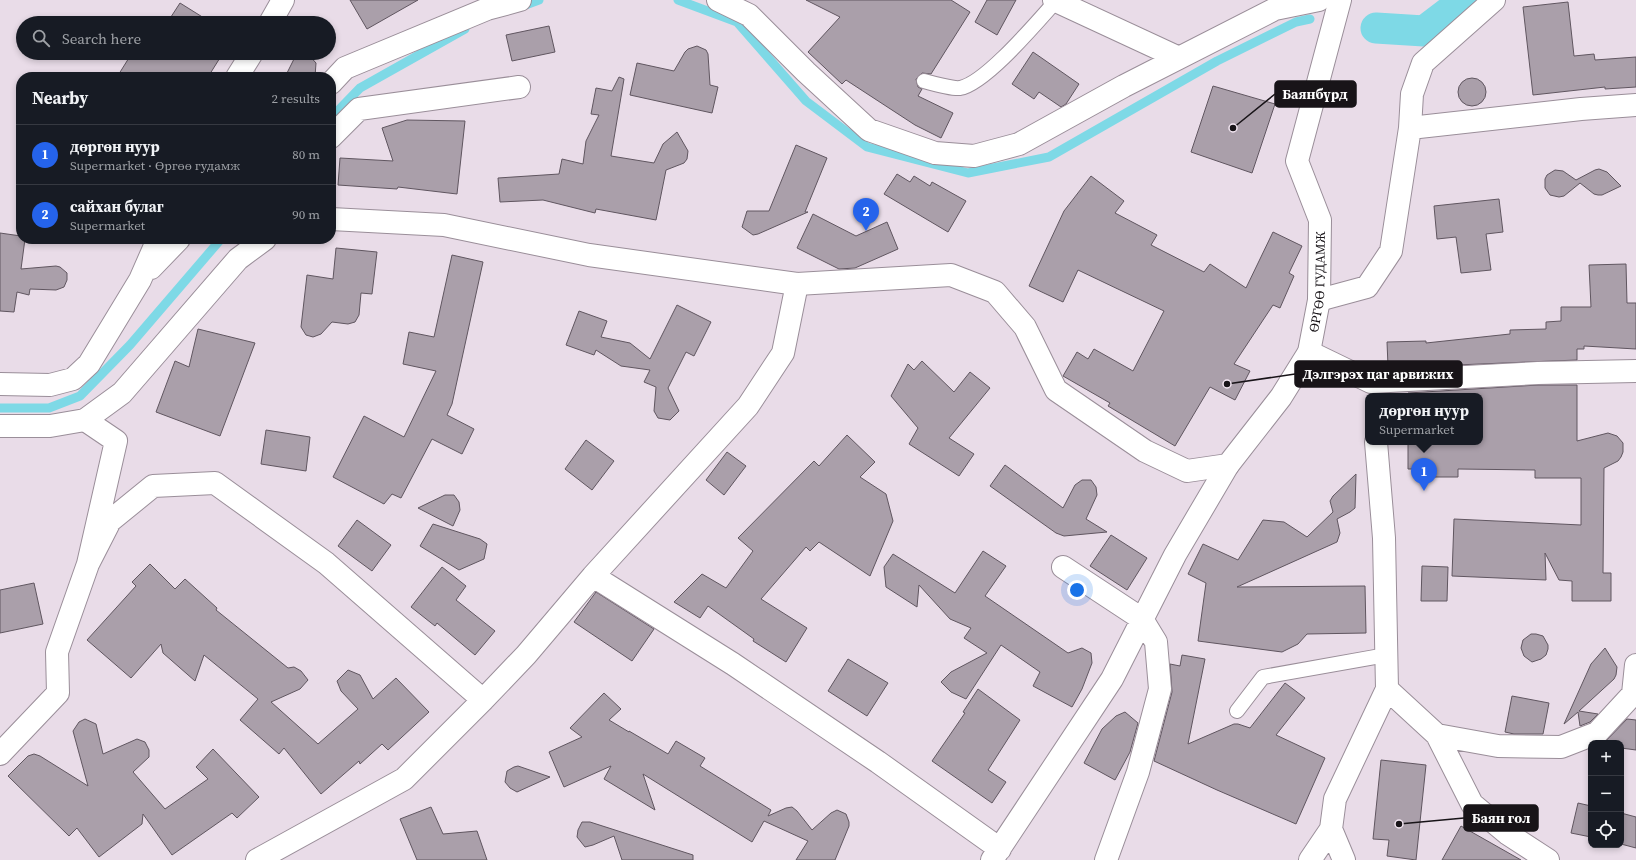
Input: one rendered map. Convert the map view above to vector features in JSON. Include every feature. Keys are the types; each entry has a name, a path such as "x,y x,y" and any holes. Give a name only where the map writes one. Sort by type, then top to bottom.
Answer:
{"street":[{"path":"274,16 284,0"},
{"path":"336,78 345,68 487,9 520,0"},
{"path":"718,0 749,14 806,72 869,130 934,153 974,156 1019,144 1124,86 1275,9 1319,0"},
{"path":"1055,0 1179,58"},
{"name":"ӨРГӨӨ ГУДАМЖ","path":"996,854 1112,679 1175,555 1228,465 1281,397 1309,352 1319,300 1320,220 1297,161 1340,0"},
{"path":"1319,300 1367,287 1391,251 1410,128 1412,94 1424,63 1494,0"},
{"path":"240,72 248,60"},
{"path":"336,132 359,109 519,87"},
{"path":"1410,128 1581,109 1636,105"},
{"path":"336,219 444,225 589,255 797,284 951,275 995,292 1025,327 1056,390 1145,451 1187,471 1228,465"},
{"path":"0,384 50,385 73,379 89,364 140,280 156,244"},
{"path":"140,280 174,244"},
{"path":"0,426 50,426 85,420 122,393 238,259 258,244"},
{"path":"257,860 404,779 484,700 526,655 593,576 748,406 783,353 797,284"},
{"path":"1309,352 1371,389 1538,373 1636,371"},
{"path":"0,754 58,693 57,652 88,564 116,441 85,420"},
{"path":"1310,860 1331,829 1335,798 1387,689 1384,538 1376,445"},
{"path":"88,564 110,521 153,486 216,483 326,563 484,700"},
{"path":"1063,567 1142,620 1156,642 1160,689 1138,772 1106,860"},
{"path":"593,576 773,691 878,762 996,854"},
{"path":"1437,735 1498,746 1560,747 1597,733 1633,694 1636,664"},
{"path":"1387,689 1437,735 1472,804 1508,834 1548,860"},
{"path":"1331,829 1344,860"}],"lane":[{"path":"924,81 960,88 976,81 997,64 1055,0"},
{"path":"1237,711 1263,677 1386,655"}],"building":[{"path":"350,0 418,0 367,29"},
{"path":"806,0 951,0 970,12 931,74 922,73 916,79 918,87 922,89 918,96 953,113 941,138 915,125 846,80 842,84 808,52 840,17"},
{"path":"987,0 1016,0 997,35 975,22"},
{"path":"1568,2 1574,56 1594,54 1595,60 1636,57 1636,87 1605,89 1605,87 1533,95 1523,7"},
{"path":"180,3 201,16 172,16"},
{"path":"549,26 555,52 512,61 506,35"},
{"path":"697,46 706,50 708,54 710,85 718,87 712,113 630,95 637,63 674,71 685,52 688,49"},
{"path":"1033,52 1079,84 1066,104 1061,107 1039,92 1034,99 1012,84"},
{"path":"128,60 219,60 211,72 120,72"},
{"path":"294,60 313,60 316,63 315,72 288,72"},
{"path":"619,77 624,79 611,156 654,163 663,144 677,132 688,151 687,159 684,163 666,170 656,220 596,209 595,213 543,200 500,202 498,178 559,174 562,159 583,164 586,141 599,115 591,114 596,88 612,91"},
{"path":"1472,78 1482,82 1486,92 1482,102 1472,106 1462,102 1458,92 1462,82"},
{"path":"1213,86 1275,104 1252,173 1191,152"},
{"path":"407,120 465,121 457,194 398,187 397,189 338,185 340,158 393,161 382,128"},
{"path":"796,145 827,158 805,212 808,212 753,235 742,227 747,211 769,211"},
{"path":"1599,169 1607,172 1621,186 1602,195 1598,195 1594,194 1580,183 1564,196 1559,197 1550,195 1545,188 1545,179 1547,175 1555,170 1563,171 1576,180"},
{"path":"897,174 910,182 914,176 930,186 932,182 966,201 948,232 884,194"},
{"path":"1091,176 1124,201 1115,213 1157,235 1151,245 1204,272 1210,264 1246,288 1273,232 1302,246 1289,273 1294,276 1280,308 1273,305 1234,364 1250,371 1235,400 1210,387 1175,446 1108,406 1110,403 1063,376 1077,352 1088,359 1094,349 1133,371 1164,311 1078,270 1063,302 1029,286 1064,211"},
{"path":"1499,199 1503,232 1486,234 1491,270 1461,273 1456,237 1437,239 1434,206"},
{"path":"813,214 856,236 887,222 898,249 855,268 839,269 797,248"},
{"path":"0,233 16,235 16,244 24,244 21,269 56,266 60,267 67,273 67,280 64,287 56,290 30,289 29,295 17,292 14,312 0,311"},
{"path":"336,248 377,252 372,294 361,293 359,315 355,322 348,324 332,322 321,334 313,337 306,335 301,327 307,275 333,279"},
{"path":"452,255 483,262 452,404 447,415 474,429 462,454 432,439 401,498 392,494 384,504 333,477 364,416 404,437 436,371 403,364 409,332 434,337"},
{"path":"1626,264 1627,303 1636,303 1636,349 1584,346 1584,349 1577,349 1577,360 1408,367 1408,365 1388,366 1387,342 1426,341 1426,343 1510,334 1510,330 1546,329 1546,322 1561,321 1561,307 1591,307 1589,265"},
{"path":"677,305 711,322 694,356 686,352 668,388 679,411 670,420 658,418 654,411 656,387 644,382 650,370 621,366 596,350 594,355 566,345 579,311 607,321 601,337 630,343 650,359"},
{"path":"198,329 255,343 220,436 156,412 175,361 189,367"},
{"path":"922,361 954,392 970,372 990,388 949,438 974,454 959,476 909,444 918,428 891,396 908,364 914,370"},
{"path":"1538,385 1577,385 1577,441 1608,433 1617,436 1623,443 1623,452 1618,461 1604,468 1603,573 1611,573 1611,601 1572,601 1572,581 1559,580 1545,553 1546,580 1452,576 1454,519 1581,525 1581,478 1535,478 1535,470 1458,469 1458,477 1417,477 1417,469 1408,469 1408,445 1483,445 1483,393 1408,393"},
{"path":"266,430 310,437 306,471 261,464"},
{"path":"847,435 875,462 860,477 886,494 893,521 870,576 819,542 810,551 806,547 761,599 807,628 786,662 753,641 754,639 708,606 700,618 674,602 702,574 726,588 753,551 738,538 814,461 819,466"},
{"path":"586,440 614,461 592,490 565,469"},
{"path":"727,452 746,466 724,495 706,480"},
{"path":"1005,465 1063,508 1075,485 1082,480 1091,480 1096,487 1097,495 1086,519 1107,532 1064,536 1056,533 990,486"},
{"path":"1356,474 1355,508 1337,519 1340,533 1337,542 1237,587 1365,586 1366,633 1307,634 1298,644 1282,652 1198,641 1206,583 1188,574 1203,544 1238,560 1263,520 1284,522 1307,537 1333,512 1330,501 1333,496"},
{"path":"445,495 454,495 459,502 460,510 453,526 418,508"},
{"path":"357,520 391,545 372,571 338,546"},
{"path":"433,524 480,539 487,544 484,559 459,570 420,546"},
{"path":"1111,535 1147,558 1127,590 1090,566"},
{"path":"983,551 1006,566 985,596 1068,653 1082,648 1091,653 1092,663 1082,689 1072,707 1033,686 1040,672 1001,645 966,699 951,692 941,682 951,672 987,653 964,638 971,628 950,619 919,585 917,607 886,587 884,567 893,554 955,593"},
{"path":"150,564 175,589 185,579 217,608 216,610 288,668 294,667 301,671 308,680 300,689 271,702 318,744 358,709 341,691 337,681 348,670 360,675 373,699 396,678 429,712 388,750 382,744 360,764 359,761 321,794 284,748 279,754 240,720 258,699 204,655 195,681 163,653 161,644 131,678 87,640 136,586 132,582"},
{"path":"1422,566 1448,567 1447,601 1421,601"},
{"path":"442,567 466,586 456,600 495,631 475,655 437,623 435,626 411,607"},
{"path":"34,583 43,624 0,633 0,590"},
{"path":"596,592 654,629 632,661 574,622"},
{"path":"1531,634 1543,636 1548,645 1546,655 1541,659 1532,662 1524,656 1521,648 1523,640"},
{"path":"1605,648 1617,667 1616,675 1614,679 1579,711 1598,714 1590,722 1580,726 1578,712 1564,724 1591,664"},
{"path":"1182,655 1205,659 1188,744 1234,724 1250,728 1285,683 1305,698 1276,735 1325,758 1296,824 1154,761 1172,692 1170,664 1180,666"},
{"path":"848,659 888,683 867,716 828,691"},
{"path":"978,689 1020,720 988,770 1006,782 992,803 932,761 965,713 963,712"},
{"path":"604,693 621,709 609,720 668,754 676,741 705,758 700,766 771,810 768,816 792,807 812,830 831,813 837,810 846,814 849,826 835,860 796,860 808,841 764,821 752,842 643,774 655,810 604,779 611,766 564,787 549,752 582,737 570,728"},
{"path":"1512,696 1549,703 1543,734 1514,734 1505,732"},
{"path":"1125,712 1138,723 1130,752 1115,780 1084,763 1102,729 1116,716"},
{"path":"85,719 96,724 103,754 137,739 145,742 149,750 149,757 133,772 165,809 208,779 196,767 213,749 259,797 237,818 232,813 172,855 143,814 142,824 99,857 77,828 69,836 8,776 28,756 34,754 40,756 88,786 73,731 79,722"},
{"path":"1627,719 1636,720 1636,750 1624,748 1624,740 1607,740"},
{"path":"1381,760 1426,765 1416,860 1387,856 1389,840 1373,839"},
{"path":"518,766 550,777 517,792 510,788 505,782 507,771"},
{"path":"1578,803 1588,805 1588,836 1571,833"},
{"path":"431,807 443,834 477,831 487,860 417,860 400,819"},
{"path":"1624,814 1636,817 1636,848 1624,845"},
{"path":"582,822 590,822 693,855 693,860 622,860 614,836 585,847 577,837 578,830"},
{"path":"1461,826 1521,860 1442,860"}],"waterway":[{"path":"520,7 539,0"},
{"path":"678,0 737,22 806,101 867,147 968,173 1049,157 1217,61 1296,22 1310,19"},
{"path":"1376,28 1424,31 1465,0"},
{"path":"336,113 360,88 465,29"},
{"path":"0,408 49,408 80,396 130,345 217,244"}],"place":[{"name":"Баянбүрд","path":"1233,128"},
{"name":"сайхан булаг","path":"866,231"},
{"name":"Дэлгэрэх цаг арвижих","path":"1227,384"},
{"name":"дөргөн нуур","path":"1424,491"},
{"name":"Баян гол","path":"1399,824"}]}
